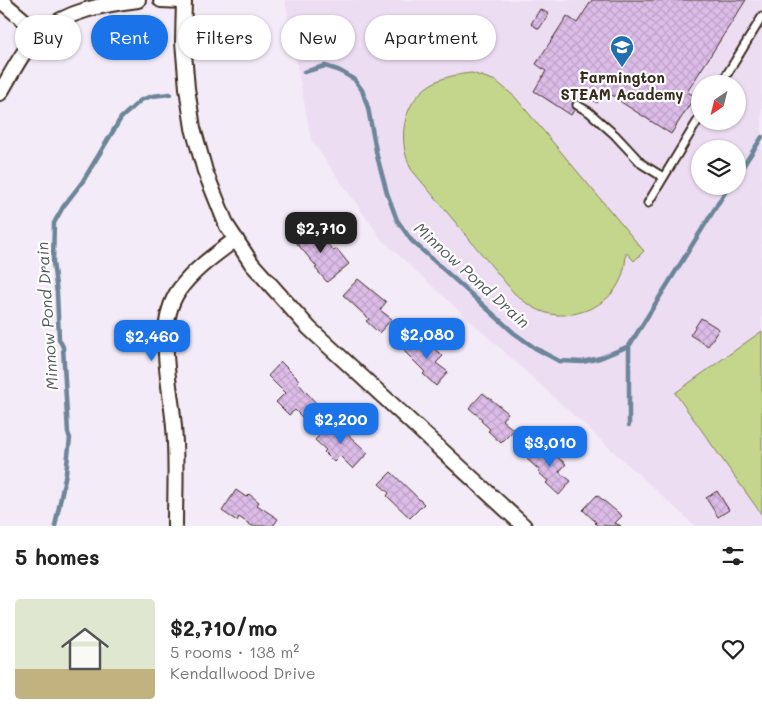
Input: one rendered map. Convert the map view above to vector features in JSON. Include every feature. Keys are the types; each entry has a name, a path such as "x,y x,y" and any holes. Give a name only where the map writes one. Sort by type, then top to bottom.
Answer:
{"street":[{"path":"0,0 18,15"},
{"path":"73,15 112,3 138,0"},
{"path":"161,0 184,0 183,42 193,128 206,171 227,226 252,264 309,328 524,526"},
{"path":"0,93 19,60"},
{"path":"175,526 176,470 174,427 165,337 169,313 178,290 199,268 236,239"}],"lane":[{"path":"726,75 762,17"},
{"path":"577,105 589,112 642,164 663,177"},
{"path":"648,203 692,130"}],"shaded area":[{"path":"285,0 762,0 762,526 695,526 383,241 311,140 296,60 355,60 355,15 288,15"}],"green space":[{"path":"472,73 496,81 515,97 644,251 634,261 626,252 624,268 619,283 608,297 588,310 558,315 534,308 524,301 514,293 411,169 406,157 404,132 406,119 416,97 437,81"},
{"path":"762,331 762,515 675,393"}],"building":[{"name":"Farmington STEAM Academy","path":"592,0 746,0 698,75 691,75 691,86 687,92 691,94 691,102 671,134 621,102 619,97 603,94 597,103 584,94 571,115 534,91 546,71 536,64 567,16 577,23"},
{"path":"540,9 549,14 539,29 531,24"},
{"path":"311,226 334,251 337,249 349,264 327,282 294,240"},
{"path":"358,279 386,302 380,310 392,319 379,333 366,321 369,319 343,295"},
{"path":"701,318 719,329 708,346 690,335"},
{"path":"418,336 443,356 436,363 448,372 436,386 404,351"},
{"path":"281,362 299,380 297,382 316,403 302,417 295,410 289,415 276,402 285,393 268,376"},
{"path":"483,393 508,413 502,420 514,430 501,443 488,431 490,429 481,421 482,419 469,408"},
{"path":"336,418 348,429 345,432 368,453 353,469 340,456 334,462 324,452 326,450 315,440"},
{"path":"541,444 566,464 559,472 571,481 559,495 546,483 548,481 538,472 540,471 527,459"},
{"path":"391,472 424,504 410,518 387,496 389,493 379,484"},
{"path":"236,490 246,497 249,494 259,502 257,505 278,519 273,526 252,526 239,517 237,521 222,511"},
{"path":"717,491 729,510 718,517 706,498"},
{"path":"597,495 622,516 615,523 621,526 598,526 583,510"}],"waterway":[{"name":"Minnow Pond Drain","path":"304,72 325,66 338,70 354,79 362,90 368,108 377,156 387,193 397,220 411,240 514,333 535,348 559,361 582,362 600,358 629,346 723,195"},
{"name":"Minnow Pond Drain","path":"55,526 66,473 70,438 68,433 63,347 59,339 57,293 53,262 54,223 63,207 83,181 121,118 141,100 152,96 170,94"},
{"name":"Minnow Pond Drain","path":"746,162 762,137"},
{"path":"629,346 629,425"}],"place":[{"name":"Farmington STEAM Academy","path":"622,68"}]}
